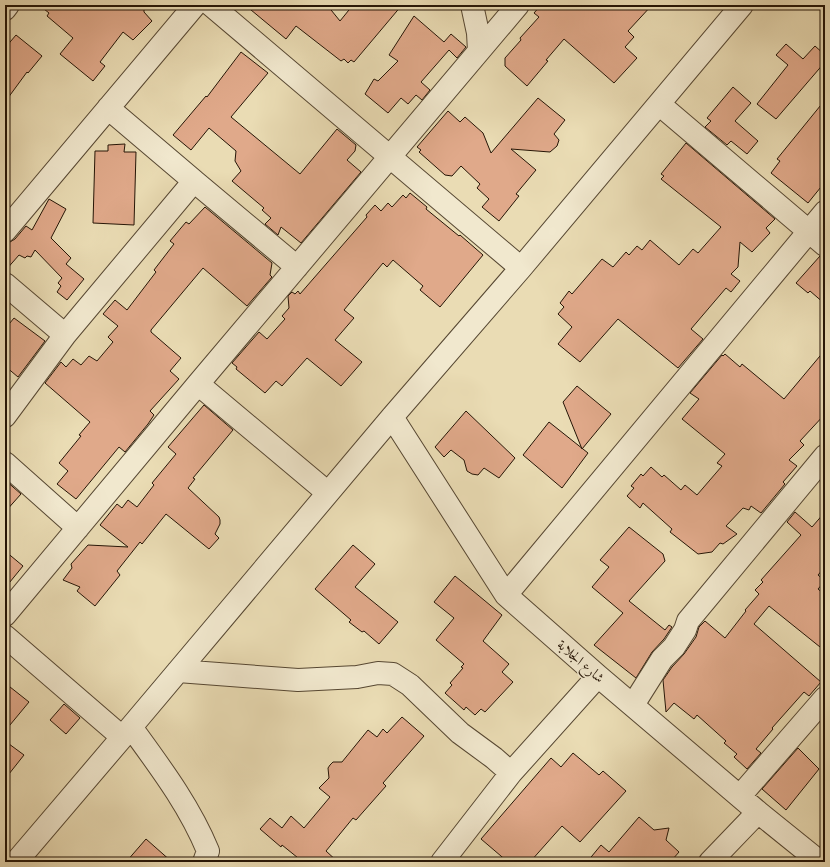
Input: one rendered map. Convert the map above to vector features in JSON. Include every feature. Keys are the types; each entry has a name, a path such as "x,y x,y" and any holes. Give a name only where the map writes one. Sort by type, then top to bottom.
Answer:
{"street":[{"path":"5,9 8,5"},
{"path":"5,231 195,5"},
{"path":"211,5 521,268"},
{"path":"472,5 478,33 479,51"},
{"path":"5,616 198,384 518,5"},
{"path":"16,862 392,417 521,268 742,5"},
{"path":"659,104 825,245"},
{"path":"108,108 297,267"},
{"path":"5,416 65,335 194,181"},
{"path":"506,595 825,212"},
{"path":"5,284 65,335"},
{"path":"198,384 328,493"},
{"name":"شارع الجلابة","path":"392,417 506,595 598,676 758,812 820,862"},
{"path":"633,705 662,658 674,647 685,630 688,621 825,456"},
{"path":"5,463 78,528"},
{"path":"5,636 127,732 175,788 202,837 208,858"},
{"path":"178,671 298,680 357,677 378,673 393,674 410,684 460,733 494,758 511,773"},
{"path":"442,862 511,773 598,676"},
{"path":"740,796 825,698"},
{"path":"710,862 758,812"}],"building":[{"path":"39,5 144,5 144,12 152,21 133,40 123,32 100,62 105,66 93,81 60,54 73,38 47,16 49,13"},
{"path":"245,5 327,5 340,21 353,5 402,5 354,62 351,60 348,63 344,59 341,61 296,26 286,39"},
{"path":"541,5 652,5 628,31 634,37 625,47 637,58 614,83 564,39 527,86 505,66 505,58 521,40 520,38 539,17 534,13"},
{"path":"414,16 444,42 451,34 466,47 457,58 449,50 421,82 430,90 422,100 416,95 408,104 401,98 388,113 365,94 374,79 378,81 398,61 389,55"},
{"path":"16,35 42,56 28,73 27,72 5,102 5,48"},
{"path":"786,44 803,59 815,46 825,55 825,62 776,119 757,104 788,65 776,55"},
{"path":"241,52 268,73 231,117 300,174 337,129 356,145 355,151 347,160 361,172 301,243 281,227 278,235 265,224 271,218 262,210 264,208 232,181 241,171 235,161 236,151 209,128 191,150 173,135 206,96 207,97"},
{"path":"733,87 751,103 735,121 758,141 747,154 731,141 727,145 705,127 711,121 707,118"},
{"path":"538,98 565,120 554,134 559,140 557,146 550,152 511,149 536,170 516,194 519,196 499,221 482,207 489,199 477,188 480,184 461,166 452,176 445,175 419,152 421,150 417,147 448,111 460,122 465,117 483,133 491,153"},
{"path":"825,100 825,182 808,203 771,173 780,161 777,159"},
{"path":"686,143 775,219 766,228 770,233 752,252 740,242 738,267 731,274 740,281 731,292 726,288 691,329 703,339 678,368 618,319 580,362 558,344 572,327 558,314 564,307 560,303 569,291 572,294 602,259 613,267 626,252 629,255 637,246 642,250 650,240 679,265 693,249 698,253 721,227 661,179 664,176 661,174"},
{"path":"125,144 124,152 136,152 134,225 93,223 95,151 108,151 108,145"},
{"path":"410,193 427,207 426,209 483,255 440,307 420,290 423,286 393,260 387,267 383,263 344,310 354,318 335,340 362,362 341,386 307,358 282,386 276,381 265,393 236,369 237,367 232,363 259,332 267,339 285,319 282,316 289,308 288,296 292,292 295,294 298,291 300,294 367,217 366,215 375,205 381,211 388,203 392,207 403,195 406,198"},
{"path":"49,199 66,209 51,238 71,258 66,264 84,279 67,300 57,292 61,286 58,283 62,278 35,250 31,257 27,256 25,258 19,255 5,271 5,245 15,239 26,226 32,230"},
{"path":"205,207 272,263 270,275 272,277 247,306 203,268 151,330 151,332 181,358 170,371 179,379 150,411 154,415 125,452 119,447 76,499 57,484 68,471 59,463 81,436 79,435 90,422 45,383 61,362 66,367 73,359 81,365 89,356 97,361 113,342 108,337 118,326 103,314 115,300 127,310 156,272 154,270 174,244 170,241 186,222 189,224"},
{"path":"820,256 825,257 825,304 810,291 808,293 796,283"},
{"path":"14,318 45,341 18,377 5,366 5,329"},
{"path":"825,350 825,414 800,441 804,445 789,460 797,466 783,482 785,484 761,513 751,506 749,510 743,508 726,526 737,534 723,544 720,543 712,552 698,554 670,532 672,529 643,503 640,508 627,496 634,488 631,486 641,474 643,476 651,467 662,477 664,475 681,490 685,485 697,495 722,466 717,463 725,454 682,419 699,399 690,393 722,355 723,356 725,354 740,367 742,364 784,399"},
{"path":"577,386 611,414 582,449 563,402"},
{"path":"204,405 233,430 193,478 195,479 188,488 219,517 220,524 215,534 219,538 209,549 166,514 142,544 140,542 117,571 120,575 95,606 77,591 80,587 63,580 72,568 71,564 88,545 128,547 100,525 117,504 122,508 128,500 137,507 154,485 152,483 176,454 168,447"},
{"path":"466,411 515,458 499,478 484,468 478,475 472,474 467,471 464,460 451,450 444,457 435,447"},
{"path":"549,422 588,453 562,488 523,455"},
{"path":"5,480 21,494 5,512"},
{"path":"795,512 812,527 825,512 825,567 818,575 825,581 818,589 825,595 825,651 769,606 754,624 821,682 809,696 804,692 772,728 773,729 756,749 761,753 747,769 734,757 737,754 724,743 726,741 697,715 694,719 674,703 666,712 663,680 684,654 696,637 699,627 705,621 725,638 746,611 745,610 759,594 755,590 763,582 761,580 801,535 787,522"},
{"path":"629,527 663,554 665,561 629,601 665,630 669,625 672,627 664,639 652,652 636,678 594,645 623,613 592,587 609,567 600,560"},
{"path":"353,545 375,564 355,587 398,622 379,644 364,631 362,632 349,622 351,620 315,589"},
{"path":"5,551 23,566 5,588"},
{"path":"455,576 502,615 483,641 509,664 502,672 513,682 485,712 481,709 475,715 466,707 464,710 445,693 452,685 450,683 463,668 461,667 464,664 436,640 454,618 434,602"},
{"path":"5,683 29,702 5,731"},
{"path":"64,704 80,718 66,734 50,720"},
{"path":"402,717 424,736 383,783 386,786 356,820 353,818 326,851 338,862 303,862 282,845 281,847 260,829 270,818 282,828 291,816 304,828 330,797 319,788 329,778 328,768 330,765 333,762 342,762 368,730 377,737 383,729 387,733"},
{"path":"5,741 24,755 5,779"},
{"path":"798,748 819,769 786,810 762,789"},
{"path":"573,753 599,775 603,771 626,791 580,842 562,826 530,862 508,862 481,839 551,758 561,767"},
{"path":"639,817 654,830 669,828 666,840 679,852 672,860 667,862 587,862 601,845 609,852"},
{"path":"146,839 172,862 126,862"}]}
